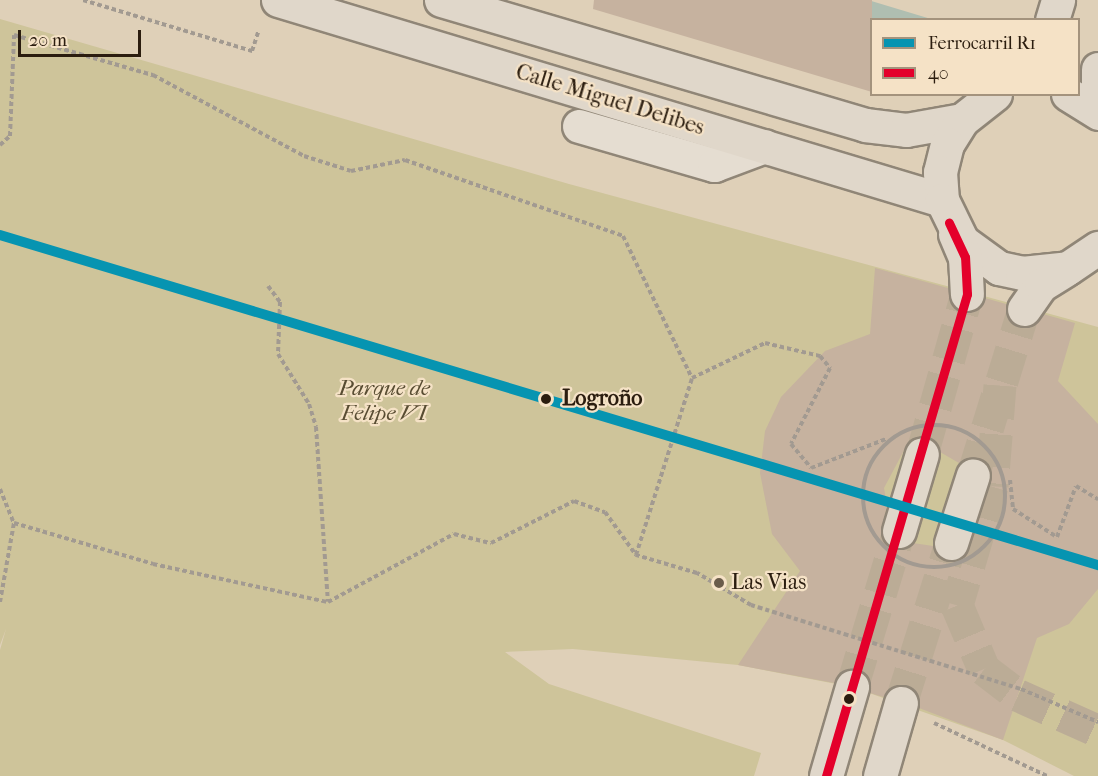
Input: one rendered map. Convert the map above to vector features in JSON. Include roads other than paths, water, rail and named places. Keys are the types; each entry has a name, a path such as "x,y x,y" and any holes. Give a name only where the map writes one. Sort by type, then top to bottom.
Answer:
{"main road":[{"name":"Calle Miguel Delibes","path":"441,0 865,125 906,130 962,120"},
{"path":"1053,18 1058,0"},
{"name":"Calle Miguel Delibes","path":"270,10 765,146 945,211"},
{"path":"1098,69 1098,96"},
{"path":"968,294 965,257 945,211 947,144 962,120 995,96"},
{"path":"1071,96 1098,113"},
{"path":"945,211 962,241 999,268 1045,274 1086,260"},
{"path":"1024,309 1041,285 1086,260"},
{"path":"899,531 922,454"},
{"path":"951,543 986,470"},
{"path":"826,776 852,687"},
{"path":"880,776 901,703"}],"lane":[{"path":"579,126 714,165 765,146"}],"tunnel":[{"path":"922,454 967,294"},
{"path":"973,475 1024,309"},
{"path":"1000,385 992,486 957,605 984,669 1018,695 1098,731"},
{"path":"852,687 899,531"},
{"path":"901,703 951,543"}],"rail line":[{"name":"R1","path":"0,235 1098,565"}],"place":[{"name":"Logroño","path":"546,399"},
{"name":"Las Vias","path":"719,583"}],"park label":[{"name":"Parque de Felipe VI","path":"384,401"}]}
